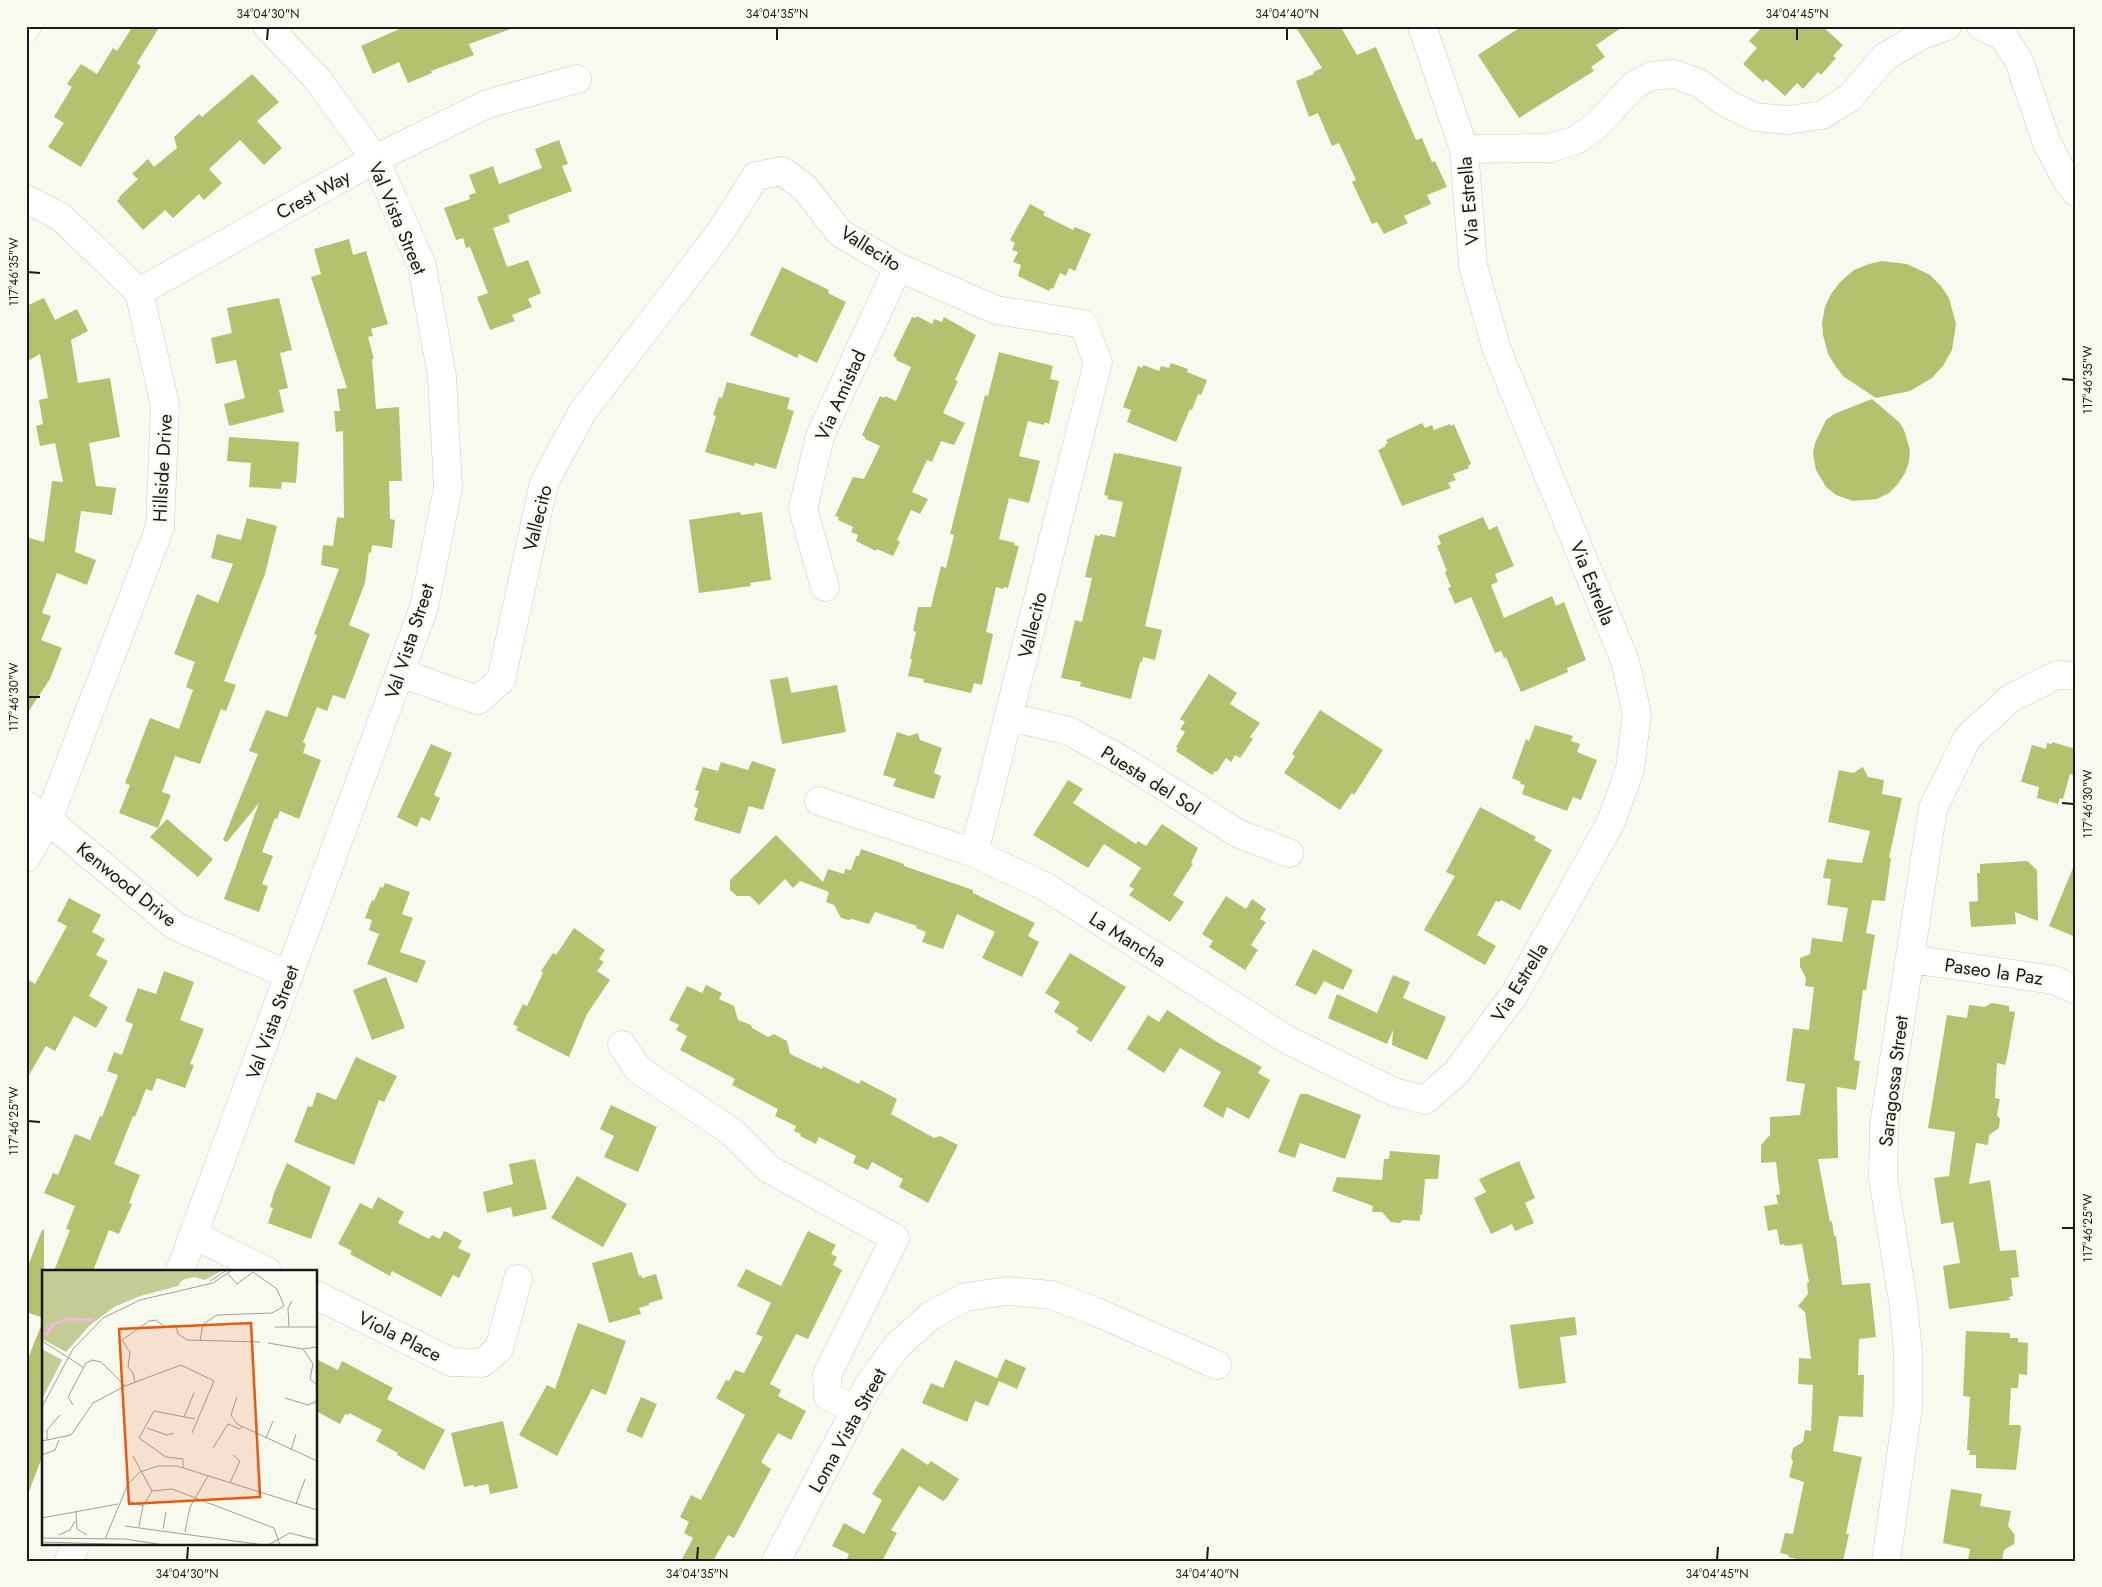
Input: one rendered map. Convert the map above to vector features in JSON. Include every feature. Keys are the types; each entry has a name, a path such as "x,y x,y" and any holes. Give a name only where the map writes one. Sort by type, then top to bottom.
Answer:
{"street":[{"name":"Val Vista Street","path":"180,1270 424,607 448,488 442,376 422,266 375,159 318,80 267,26"},
{"path":"1464,149 1550,148 1576,140 1597,125 1634,85 1651,76 1674,74 1699,83 1726,103 1755,117 1788,120 1822,115 1849,98 1885,57 1918,37 1947,26"},
{"path":"1981,26 2003,36 2019,61 2046,141 2066,179 2076,192"},
{"name":"Via Estrella","path":"1426,28 1464,149 1473,266 1497,350 1625,661 1637,714 1630,769 1611,822 1514,995 1456,1073 1426,1100"},
{"name":"Crest Way","path":"139,292 375,159 487,104 577,79"},
{"name":"Vallecito","path":"400,673 478,700 501,680 544,483 583,411 719,234 756,176 782,171 805,188 840,233 898,267 996,310 1083,324 1098,362 1010,717 974,852"},
{"path":"26,198 61,217 139,292"},
{"name":"Via Amistad","path":"825,587 803,509 820,436 898,267"},
{"name":"Hillside Drive","path":"26,858 37,813 160,527 166,405 139,292"},
{"name":"Saragossa Street","path":"1886,1561 1908,1406 1908,1353 1903,1301 1883,1178 1884,1125 1933,808 1968,737 2011,698 2057,675 2076,676"},
{"name":"Puesta del Sol","path":"1010,717 1069,731 1127,763 1239,834 1289,853"},
{"name":"La Mancha","path":"819,801 974,852 1046,887 1286,1039 1394,1092 1426,1100"},
{"name":"Kenwood Drive","path":"37,813 175,926 289,975"},
{"name":"Paseo la Paz","path":"1911,959 2054,980 2076,990"},
{"path":"622,1044 638,1069 731,1131 770,1169 895,1238 827,1375 828,1396 855,1410"},
{"path":"194,1235 265,1270"},
{"name":"Viola Place","path":"318,1296 451,1362 482,1363 499,1348 518,1279"},
{"name":"Loma Vista Street","path":"776,1561 869,1384 898,1346 930,1316 966,1297 1007,1291 1051,1295 1092,1310 1217,1365"},
{"path":"69,1561 76,1544"}],"building":[{"path":"133,26 160,26 137,63 141,66 81,167 48,147 64,123 54,117 72,87 67,84 81,64 97,74 113,48 117,51"},
{"path":"406,26 511,26 511,29 469,44 474,55 431,71 432,73 408,83 399,62 373,74 361,46"},
{"path":"1295,26 1340,26 1357,55 1376,47 1416,140 1422,138 1432,162 1435,161 1447,187 1427,195 1431,204 1404,216 1408,223 1384,234 1377,222 1372,224 1352,182 1356,180 1339,143 1332,146 1318,113 1309,117 1296,81 1314,74 1313,72 1322,68"},
{"path":"1522,26 1624,26 1596,45 1605,57 1591,67 1594,71 1519,118 1478,55"},
{"path":"1763,26 1822,26 1843,45 1833,56 1836,58 1821,75 1818,72 1803,89 1797,83 1785,96 1766,79 1763,82 1743,64 1757,48 1749,41"},
{"path":"252,74 279,102 257,121 282,148 264,165 240,140 209,169 222,183 204,200 199,194 173,218 165,210 143,230 117,201 138,179 132,174 148,159 154,167 177,148 174,137 199,114 202,117"},
{"path":"559,140 568,164 562,166 572,191 508,215 510,222 493,228 507,267 528,260 541,293 528,299 532,307 512,315 515,321 490,330 477,297 488,293 470,247 466,248 463,238 456,240 444,208 470,199 469,195 476,193 469,175 493,166 499,184 542,168 535,149"},
{"path":"1030,204 1045,212 1043,215 1073,230 1075,227 1091,234 1075,271 1069,268 1066,276 1060,273 1053,289 1051,288 1049,291 1018,276 1021,265 1013,262 1018,252 1012,250 1015,243 1010,240"},
{"path":"349,239 353,255 366,251 388,324 371,329 373,336 368,337 374,359 372,359 376,409 399,407 402,481 389,481 390,519 395,520 392,548 372,545 371,553 369,552 365,583 349,625 370,634 345,699 333,695 327,711 317,707 303,742 306,744 303,753 321,760 299,819 280,811 277,819 275,818 262,852 273,856 262,884 268,886 259,912 224,899 259,803 227,842 223,840 258,754 249,751 266,710 287,717 317,635 314,634 339,569 321,565 323,545 333,546 337,517 344,518 343,431 336,432 334,411 340,411 337,389 347,388 311,277 321,274 314,249"},
{"path":"1882,261 1907,264 1930,275 1949,298 1956,324 1952,350 1943,366 1932,378 1910,391 1876,398 1844,377 1836,367 1828,354 1822,323 1825,307 1831,294 1840,282 1854,270"},
{"path":"782,267 829,290 828,293 846,302 817,363 799,354 797,358 750,335"},
{"path":"44,298 55,320 77,309 88,331 71,340 78,383 110,378 120,437 89,443 96,486 116,488 112,515 81,511 75,552 96,560 87,585 57,573 42,613 51,616 41,640 62,648 50,679 26,715 26,537 44,542 52,481 63,482 55,443 40,446 36,426 43,424 39,400 48,398 40,354 26,362 26,306"},
{"path":"279,298 292,350 280,353 288,388 279,390 284,412 229,426 224,404 245,398 236,360 216,364 211,338 232,333 227,308"},
{"path":"917,316 932,324 934,319 942,322 944,317 976,335 955,380 958,381 943,413 965,423 954,445 941,441 932,462 927,460 912,492 928,499 920,514 911,510 897,540 900,542 893,556 877,549 876,551 856,541 858,535 851,532 853,527 838,520 839,517 835,516 853,477 864,479 880,446 865,439 862,435 880,396 896,401 911,367 896,360 897,358 893,356 912,317 916,318"},
{"path":"999,352 1053,366 1050,379 1059,381 1049,424 1045,422 1044,425 1028,421 1019,456 1040,461 1029,503 1009,498 999,539 1015,543 1014,545 1019,546 1008,588 996,587 986,632 993,634 982,685 974,683 971,693 923,682 924,679 908,676 916,632 913,631 918,607 931,607 941,566 946,568 954,535 950,534 985,395 988,396"},
{"path":"1171,363 1188,369 1187,372 1207,380 1201,395 1198,394 1192,410 1190,409 1176,442 1127,422 1131,410 1123,407 1138,366 1142,368 1143,365 1159,371 1161,366 1169,368"},
{"path":"727,382 790,398 787,409 794,411 776,469 755,463 754,466 705,452 716,416 713,415 719,397 722,398"},
{"path":"1872,399 1899,422 1904,430 1910,450 1909,462 1898,484 1889,493 1877,499 1853,501 1836,495 1826,487 1816,470 1813,453 1815,443 1826,420 1834,414"},
{"path":"1422,423 1425,428 1432,425 1434,430 1454,424 1471,464 1468,466 1469,468 1453,474 1456,480 1448,483 1451,488 1402,506 1378,450 1386,446 1385,444 1388,443 1386,440"},
{"path":"229,437 299,442 296,483 282,482 281,489 249,487 251,463 227,461"},
{"path":"1114,453 1182,467 1145,626 1162,630 1155,660 1143,657 1142,662 1140,662 1131,699 1080,686 1081,682 1061,678 1075,620 1082,622 1092,578 1085,577 1095,535 1115,537 1123,502 1107,499 1108,496 1104,495"},
{"path":"740,512 741,515 762,512 771,580 750,583 751,586 699,593 689,520"},
{"path":"1483,517 1489,530 1497,526 1514,566 1495,574 1498,582 1491,585 1504,618 1552,596 1556,606 1564,602 1586,660 1567,668 1568,672 1521,692 1506,657 1504,658 1501,651 1495,653 1471,597 1455,604 1448,588 1451,587 1445,572 1447,571 1437,546 1441,544 1438,536"},
{"path":"247,518 277,526 265,574 224,681 236,685 226,711 221,709 200,764 175,756 162,792 171,795 158,828 119,813 130,785 125,783 150,718 179,729 193,690 186,687 195,662 174,654 197,594 218,603 233,564 211,558 217,534 241,540"},
{"path":"1209,674 1237,693 1230,704 1260,723 1250,737 1253,739 1240,758 1235,755 1231,762 1226,758 1217,772 1215,771 1212,775 1176,751 1178,748 1176,747 1185,732 1180,729 1185,722 1180,719"},
{"path":"788,677 791,693 837,685 846,732 782,744 770,680"},
{"path":"1320,710 1383,750 1354,795 1352,793 1340,810 1284,773 1295,756 1292,754"},
{"path":"1535,725 1573,736 1571,741 1580,744 1577,752 1597,760 1581,800 1573,797 1567,811 1522,794 1525,785 1512,778 1526,739 1529,741"},
{"path":"897,732 909,736 918,733 920,740 942,748 934,773 941,776 934,799 893,786 896,779 883,775"},
{"path":"2052,742 2076,749 2076,776 2070,774 2063,799 2060,798 2058,804 2037,798 2039,787 2021,782 2032,745 2046,749 2047,743 2052,744"},
{"path":"431,744 452,753 434,795 440,798 430,821 421,817 417,827 397,817"},
{"path":"752,761 776,769 763,810 749,806 740,834 694,820 698,808 694,807 699,791 695,790 703,767 718,771 721,762 748,770"},
{"path":"1863,767 1868,777 1884,780 1882,794 1902,798 1889,858 1891,858 1885,901 1872,900 1866,933 1875,935 1866,990 1863,990 1854,1060 1860,1061 1856,1090 1837,1087 1838,1158 1818,1159 1830,1222 1832,1221 1834,1236 1836,1236 1842,1285 1870,1283 1876,1337 1859,1339 1858,1375 1864,1375 1863,1417 1839,1416 1833,1451 1862,1457 1846,1534 1849,1534 1843,1561 1805,1561 1780,1553 1785,1533 1793,1534 1804,1482 1789,1477 1793,1461 1791,1458 1793,1448 1803,1442 1805,1430 1811,1431 1813,1385 1798,1384 1799,1358 1811,1359 1805,1312 1798,1306 1808,1294 1807,1283 1809,1282 1802,1244 1780,1245 1777,1229 1768,1231 1764,1206 1778,1204 1776,1195 1780,1194 1776,1162 1761,1163 1761,1145 1770,1135 1770,1117 1800,1115 1805,1084 1786,1081 1793,1028 1809,1030 1814,987 1805,986 1806,978 1800,967 1800,958 1810,954 1812,938 1842,942 1848,908 1827,905 1831,879 1823,878 1827,859 1862,863 1870,831 1828,822 1839,770 1853,773"},
{"path":"1068,780 1083,789 1073,803 1136,844 1138,841 1146,846 1162,824 1198,848 1191,863 1193,864 1173,895 1184,902 1170,922 1129,895 1134,889 1129,886 1141,868 1104,844 1088,868 1033,835"},
{"path":"1480,807 1536,837 1534,840 1552,850 1520,910 1501,900 1499,902 1496,901 1477,935 1496,946 1485,965 1424,930 1455,876 1446,872"},
{"path":"167,819 213,859 198,877 150,837"},
{"path":"776,835 823,882 828,869 844,874 845,869 851,870 856,856 859,856 861,849 973,890 973,893 1035,923 1028,936 1039,942 1022,977 982,958 995,932 957,914 943,949 922,942 926,932 916,928 917,926 875,912 869,924 841,918 834,905 826,902 829,892 800,881 793,888 785,879 759,905 750,896 737,896 730,890 730,880"},
{"path":"2027,861 2037,870 2038,921 2015,912 2016,924 1971,927 1969,902 1978,901 1977,873 1980,873 1980,864"},
{"path":"2076,863 2076,937 2049,926"},
{"path":"385,883 410,892 402,914 413,918 400,952 426,961 417,983 367,964 379,934 369,930 372,920 365,918 372,900 374,901 380,887 383,888"},
{"path":"1226,896 1246,909 1252,899 1266,909 1260,919 1266,922 1251,945 1258,950 1245,970 1209,947 1213,941 1202,934"},
{"path":"69,898 101,915 92,932 105,939 96,955 108,961 89,996 108,1007 96,1028 74,1016 55,1051 46,1046 26,1080 26,978 35,984 67,926 57,921"},
{"path":"574,928 605,950 599,959 604,962 597,971 610,980 587,1014 569,1057 516,1030 518,1027 513,1024 523,1004 527,1006 543,973 541,971 553,953 556,955"},
{"path":"1313,949 1353,970 1343,990 1324,981 1316,995 1295,985"},
{"path":"1070,953 1126,987 1091,1042 1076,1032 1079,1028 1054,1012 1060,1002 1045,993"},
{"path":"164,971 194,982 180,1020 204,1029 190,1064 194,1065 185,1088 157,1078 152,1091 146,1089 135,1117 133,1116 114,1164 140,1175 129,1203 132,1204 119,1234 109,1230 93,1270 54,1270 70,1230 66,1229 75,1206 44,1193 53,1173 58,1175 75,1134 90,1140 100,1116 102,1117 118,1075 107,1071 114,1052 122,1055 133,1024 125,1021 138,988 156,994"},
{"path":"1393,975 1410,982 1403,998 1446,1017 1427,1060 1392,1045 1393,1030 1387,1044 1328,1018 1337,994 1377,1013"},
{"path":"386,977 405,1028 372,1040 353,990"},
{"path":"706,985 722,993 719,999 734,1006 738,1020 751,1025 752,1028 768,1037 774,1034 787,1041 790,1054 822,1069 823,1066 859,1084 861,1080 897,1099 891,1114 934,1138 940,1136 958,1145 928,1203 899,1187 903,1179 872,1162 868,1170 853,1163 856,1156 819,1137 816,1144 800,1136 801,1134 794,1131 796,1126 775,1116 778,1109 732,1085 735,1079 680,1050 687,1036 676,1030 679,1025 669,1020 687,986 702,993"},
{"path":"1992,1003 2009,1006 2009,1011 2015,1012 2005,1065 1997,1063 1995,1098 2000,1099 1997,1115 2000,1119 1999,1128 1989,1135 1988,1145 1976,1143 1969,1184 1990,1180 2000,1251 2016,1250 2019,1277 2011,1278 2013,1296 2009,1297 2010,1300 1949,1309 1943,1266 1960,1263 1953,1222 1941,1224 1934,1178 1949,1176 1955,1132 1928,1128 1947,1015 1967,1018 1969,1005 1985,1007"},
{"path":"1167,1010 1217,1042 1262,1067 1258,1073 1270,1080 1249,1119 1227,1107 1223,1118 1203,1106 1221,1072 1180,1048 1164,1073 1127,1049 1148,1015 1159,1022"},
{"path":"356,1057 397,1076 384,1102 379,1100 354,1165 294,1142 308,1106 312,1107 317,1092 336,1100"},
{"path":"1300,1094 1307,1094 1361,1115 1345,1159 1300,1143 1295,1158 1278,1152"},
{"path":"611,1105 657,1127 638,1172 604,1157 614,1136 600,1129"},
{"path":"1390,1151 1440,1155 1438,1179 1425,1179 1420,1221 1403,1220 1400,1223 1391,1222 1382,1212 1372,1212 1373,1206 1332,1191 1337,1177 1382,1180 1384,1159 1389,1159"},
{"path":"535,1159 547,1209 513,1217 511,1207 487,1213 483,1192 513,1184 509,1164"},
{"path":"1519,1161 1535,1198 1525,1203 1534,1223 1515,1231 1512,1224 1491,1234 1474,1198 1486,1192 1479,1179"},
{"path":"287,1163 331,1187 311,1239 268,1223 273,1208 270,1207 274,1193"},
{"path":"577,1176 627,1204 603,1247 551,1218"},
{"path":"378,1197 404,1212 398,1223 429,1239 432,1235 440,1239 444,1231 447,1232 462,1241 458,1248 471,1254 459,1278 453,1275 441,1297 392,1271 390,1276 350,1254 352,1251 338,1244 360,1203 372,1209"},
{"path":"42,1230 44,1230 42,1317 26,1312 26,1271"},
{"path":"808,1231 836,1245 831,1254 837,1257 833,1265 842,1270 808,1339 796,1334 770,1384 781,1390 778,1396 806,1411 791,1440 778,1433 761,1462 771,1469 734,1538 728,1535 713,1561 681,1561 693,1538 684,1533 689,1522 680,1517 691,1495 701,1500 745,1415 716,1398 726,1380 729,1381 735,1370 744,1373 763,1337 756,1334 771,1303 737,1286 746,1269 781,1286"},
{"path":"632,1252 639,1276 641,1275 642,1278 656,1274 663,1299 639,1308 641,1314 609,1323 592,1263"},
{"path":"1575,1317 1577,1335 1560,1337 1566,1383 1519,1389 1510,1325"},
{"path":"42,1323 42,1457 28,1494 26,1493 26,1363"},
{"path":"578,1323 626,1341 606,1395 592,1389 557,1456 519,1435 547,1385 555,1389"},
{"path":"1966,1331 2010,1333 2010,1338 2018,1338 2018,1342 2028,1343 2027,1375 2019,1374 2018,1388 2011,1388 2009,1425 2020,1425 2021,1428 2016,1470 1976,1468 1976,1455 1969,1455 1970,1450 1967,1450 1970,1397 1963,1396"},
{"path":"1005,1359 1026,1368 1017,1389 999,1381 988,1406 975,1401 967,1422 922,1403 931,1383 943,1388 955,1360 997,1378"},
{"path":"318,1360 338,1370 342,1361 393,1388 387,1399 445,1430 424,1470 376,1441 382,1430 349,1413 348,1415 345,1414 340,1424 318,1412"},
{"path":"641,1397 657,1404 642,1438 626,1431"},
{"path":"503,1421 518,1488 490,1494 488,1484 464,1487 451,1433"},
{"path":"902,1448 928,1465 931,1461 959,1479 943,1501 919,1486 891,1530 897,1533 882,1561 846,1561 849,1554 832,1546 844,1523 864,1534 882,1500 872,1494"},
{"path":"1951,1489 1982,1494 1980,1506 2011,1511 2008,1526 2015,1535 2014,1544 2004,1550 2002,1561 1968,1561 1970,1549 1943,1543"}]}
